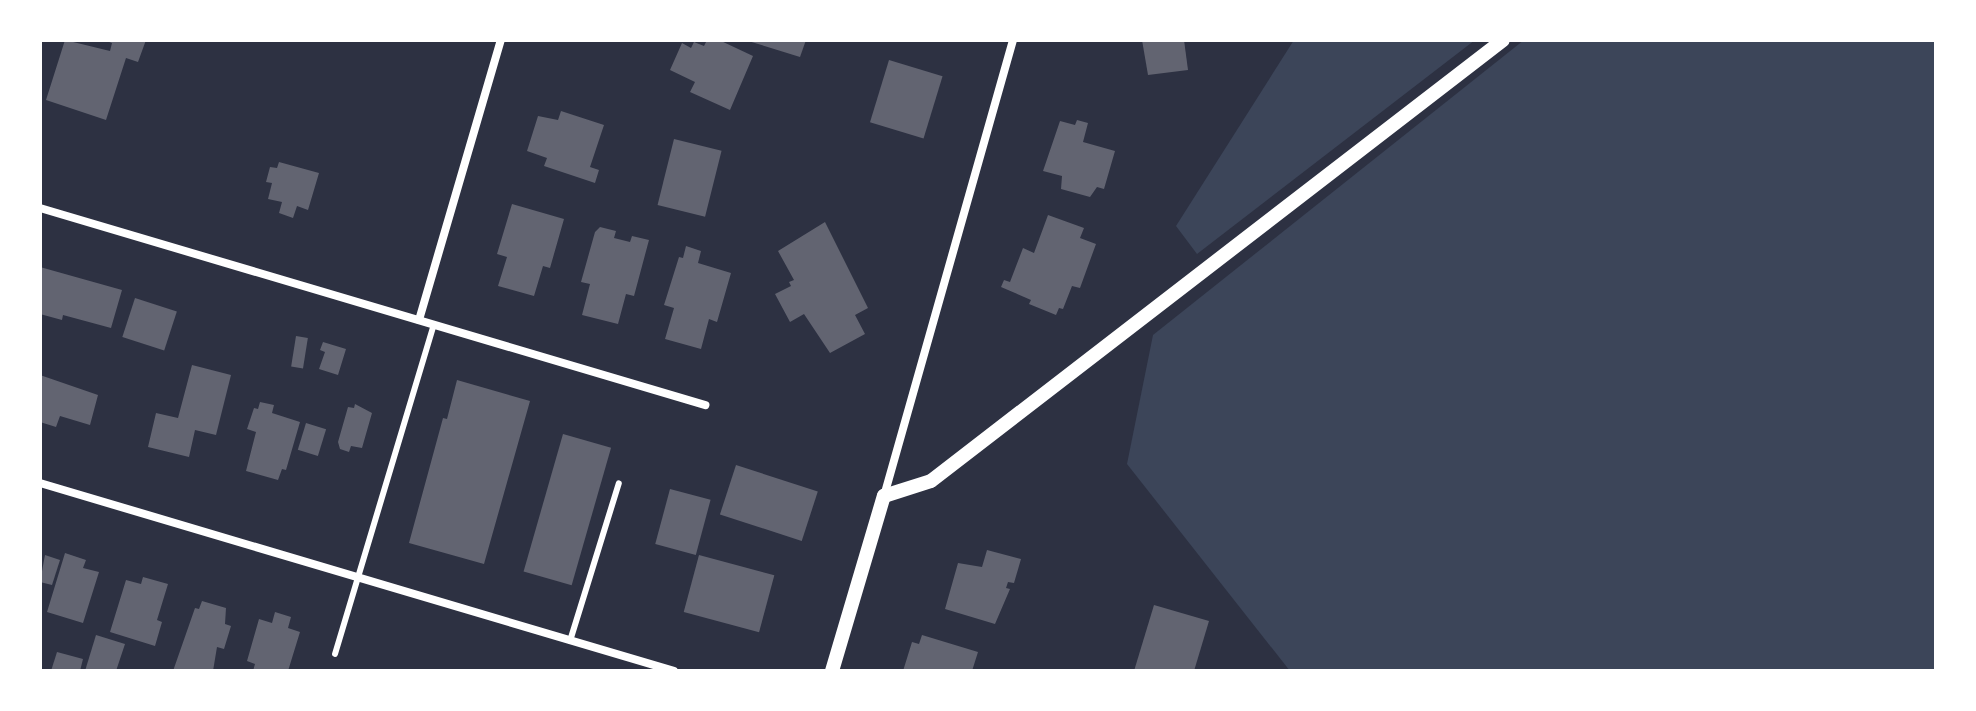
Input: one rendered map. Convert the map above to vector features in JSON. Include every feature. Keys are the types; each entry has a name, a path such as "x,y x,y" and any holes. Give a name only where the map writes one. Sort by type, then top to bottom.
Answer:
{"street":[{"path":"419,320 501,40"},
{"path":"832,671 1013,40"},
{"path":"884,496 931,481 1503,40"},
{"path":"40,208 705,405"},
{"path":"40,483 674,671"}],"lane":[{"path":"335,654 361,578 434,325"},
{"path":"570,641 619,483"}],"shaded area":[{"path":"1294,40 1475,40 1197,254 1176,226"},
{"path":"1524,40 1936,40 1936,671 1290,671 1127,464 1153,335"}],"building":[{"path":"65,40 110,51 112,43 104,40 146,40 138,62 126,58 106,120 46,100"},
{"path":"707,40 719,40 753,56 730,110 690,92 695,82 670,70 682,43 691,48 694,42 704,46"},
{"path":"745,40 806,40 800,57"},
{"path":"1142,40 1184,40 1188,70 1148,75"},
{"path":"889,60 943,76 924,139 870,122"},
{"path":"561,111 604,125 590,167 599,170 595,183 544,166 547,158 527,151 538,116 558,120"},
{"path":"1077,120 1088,123 1083,142 1115,151 1104,189 1097,187 1090,197 1061,189 1062,176 1043,171 1060,121 1075,125"},
{"path":"674,139 722,151 705,217 658,205"},
{"path":"279,162 319,173 308,210 297,206 293,218 279,213 282,202 268,199 272,183 266,182 270,167 277,168"},
{"path":"512,204 564,219 550,268 543,266 534,296 498,286 507,257 497,254"},
{"path":"1048,215 1084,228 1080,238 1096,244 1080,288 1072,286 1063,309 1059,308 1056,315 1029,304 1031,300 1001,287 1004,280 1010,282 1023,248 1034,253"},
{"path":"825,222 868,308 855,315 865,334 830,353 804,314 790,322 775,294 791,286 789,282 794,280 778,251"},
{"path":"600,227 616,231 614,238 630,242 632,236 649,240 634,296 626,294 618,324 582,315 590,284 581,282 595,232"},
{"path":"686,246 701,251 698,263 731,273 717,322 709,319 701,349 665,339 674,308 664,305 679,257 683,258"},
{"path":"40,267 122,290 111,328 63,315 62,320 40,314"},
{"path":"135,298 177,312 164,351 122,337"},
{"path":"296,336 308,338 303,368 291,367"},
{"path":"323,342 346,349 338,375 319,369 325,352 320,350"},
{"path":"192,365 231,375 216,435 195,430 189,457 148,447 156,413 178,418"},
{"path":"40,375 98,395 90,425 60,416 56,427 40,422"},
{"path":"457,380 530,401 484,564 409,543 443,418 447,419"},
{"path":"260,402 274,405 272,413 300,422 286,470 282,469 278,480 246,471 256,432 247,429 254,408 258,409"},
{"path":"355,404 372,413 362,448 351,446 349,452 340,449 338,442 348,407 354,408"},
{"path":"306,423 326,429 318,456 298,450"},
{"path":"563,434 611,448 572,585 524,571"},
{"path":"736,465 818,492 802,541 720,514"},
{"path":"670,489 711,500 696,555 655,544"},
{"path":"987,550 1021,559 1014,583 1008,582 1006,588 1010,589 995,624 945,609 958,563 982,567"},
{"path":"65,553 86,560 83,568 99,572 83,623 47,612"},
{"path":"45,555 60,560 52,585 40,582"},
{"path":"699,555 774,575 759,632 684,612"},
{"path":"143,577 168,584 157,620 162,622 155,646 110,632 126,580 141,584"},
{"path":"202,601 226,608 225,624 231,626 224,649 217,647 213,671 173,671 195,608 199,609"},
{"path":"1154,605 1209,621 1194,671 1134,671"},
{"path":"275,612 291,617 288,628 300,632 288,671 253,671 255,664 247,661 259,619 272,623"},
{"path":"96,635 125,644 116,671 85,671"},
{"path":"922,635 978,652 972,671 903,671 912,642 919,644"},
{"path":"57,652 83,659 80,671 51,671"}]}
